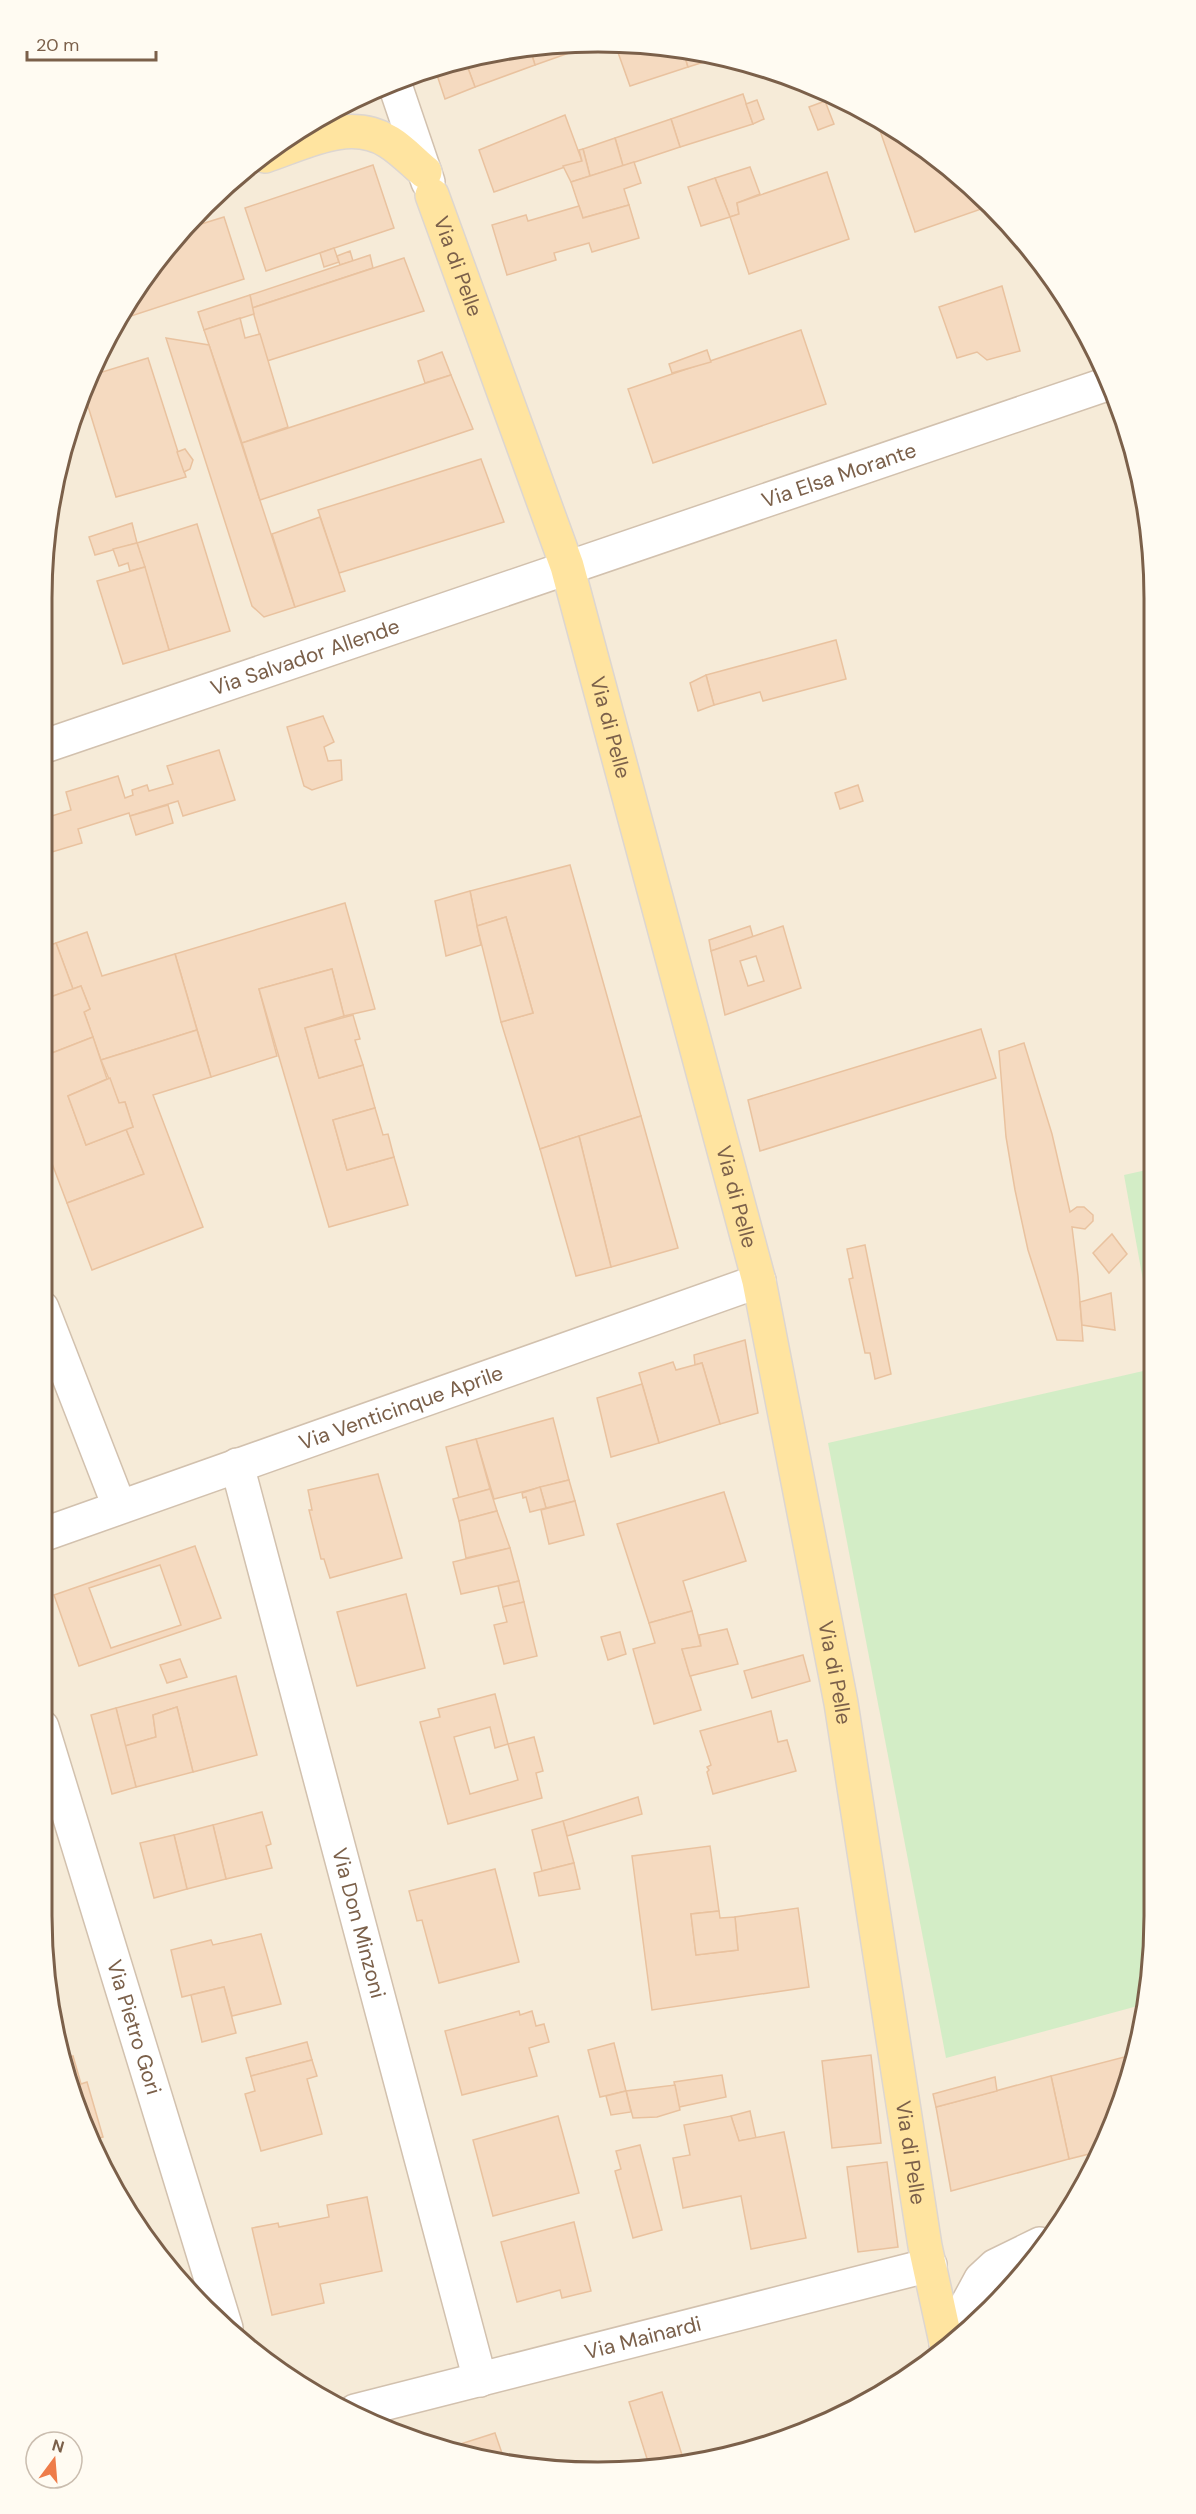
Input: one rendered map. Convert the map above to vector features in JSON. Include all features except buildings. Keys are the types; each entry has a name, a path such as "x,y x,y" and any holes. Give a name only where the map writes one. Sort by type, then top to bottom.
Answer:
{"main road":[{"path":"290,148 340,131 370,132 390,142 429,184"},
{"name":"Via di Pelle","path":"429,184 567,566 759,1281 841,1703 921,2222 945,2337"}],"street":[{"name":"Via di Pelle","path":"397,91 429,184"},
{"name":"Via Elsa Morante","path":"567,566 1101,386"},
{"name":"Via Salvador Allende","path":"52,744 567,566"},
{"name":"Via Venticinque Aprile","path":"52,1530 759,1281"},
{"path":"52,1334 119,1506"},
{"name":"Via Don Minzoni","path":"237,1465 480,2380"},
{"name":"Via Pietro Gori","path":"52,1760 220,2310"},
{"path":"956,2328 981,2279 995,2266 1030,2249"},
{"name":"Via Mainardi","path":"365,2409 930,2265"}],"shaded area":[{"path":"598,52 669,57 704,63 773,81 807,94 871,126 930,165 984,212 1031,266 1070,325 1102,389 1125,457 1139,527 1144,598 1144,1916 1139,1987 1133,2022 1115,2091 1102,2125 1070,2189 1052,2219 1008,2276 984,2302 930,2349 871,2388 807,2420 773,2433 704,2451 669,2457 598,2462 527,2457 457,2443 423,2433 357,2405 295,2370 266,2349 212,2302 165,2248 144,2219 126,2189 94,2125 71,2057 57,1987 52,1916 52,598 57,527 63,492 81,423 94,389 126,325 144,295 165,266 212,212 266,165 295,144 325,126 389,94 423,81 492,63 527,57"}],"green space":[{"path":"1144,1171 1144,1286 1124,1175"},
{"path":"1144,1371 1144,1916 1136,2007 946,2058 828,1443"}]}
